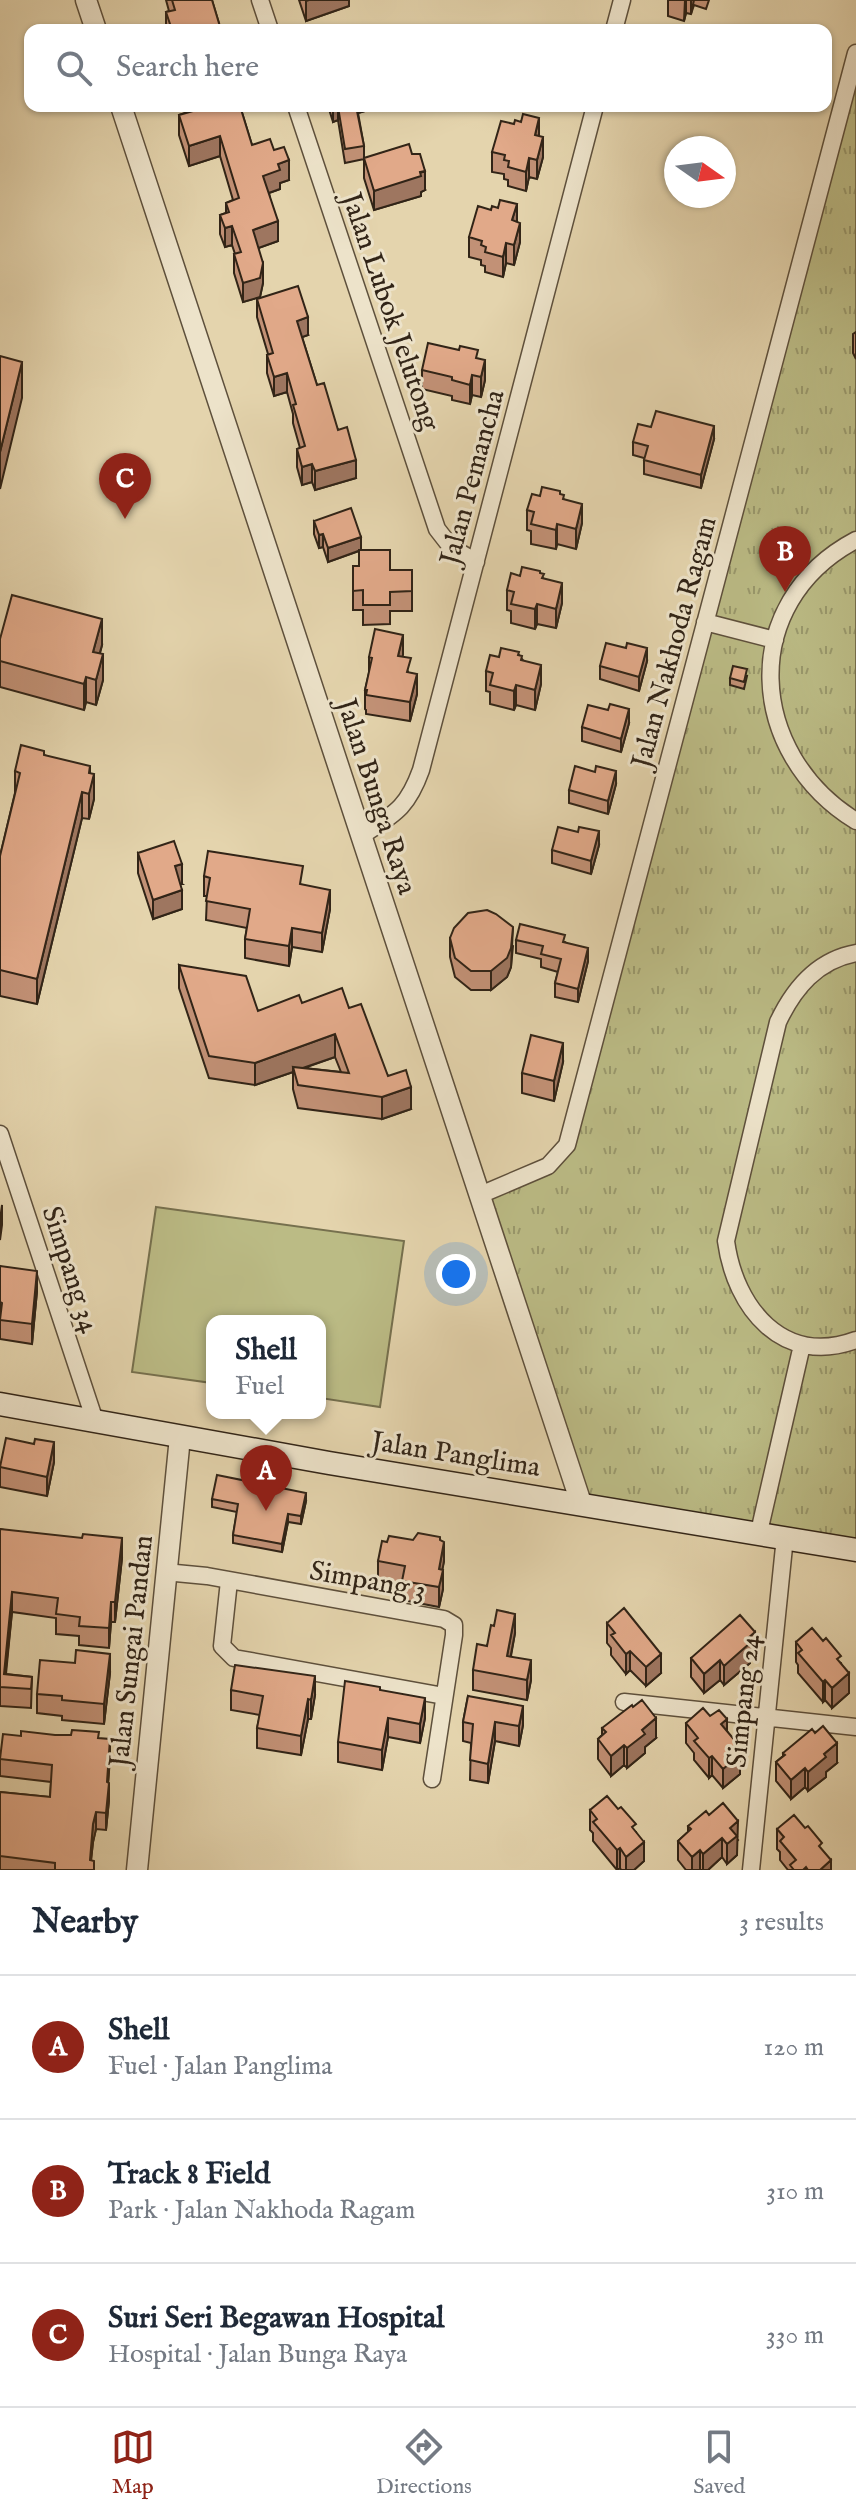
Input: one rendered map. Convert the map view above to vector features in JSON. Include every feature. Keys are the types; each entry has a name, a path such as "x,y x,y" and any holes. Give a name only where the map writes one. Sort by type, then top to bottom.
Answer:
{"main road":[{"name":"Jalan Panglima","path":"0,1404 856,1550"}],"street":[{"path":"86,0 94,24"},
{"path":"260,0 268,24"},
{"path":"616,24 622,0"},
{"name":"Jalan Nakhoda Ragam","path":"480,1195 548,1166 567,1145 856,53"},
{"name":"Jalan Bunga Raya","path":"123,112 581,1503"},
{"name":"Jalan Lubok Jelutong","path":"298,112 437,529 451,547 476,562"},
{"name":"Jalan Pemancha","path":"361,836 399,811 413,794 436,718 593,112"},
{"path":"856,540 837,551 807,579 780,621 769,675 776,723 789,749 816,790 856,821"},
{"path":"705,622 775,640"},
{"path":"856,953 843,955 807,977 790,997 778,1022 726,1241 729,1263 738,1287 763,1323 781,1336 802,1345 822,1347 856,1340"},
{"name":"Simpang 34","path":"0,1134 95,1421"},
{"path":"759,1532 802,1345"},
{"name":"Jalan Sungai Pandan","path":"137,1870 180,1437"},
{"name":"Simpang 24","path":"751,1870 785,1537"},
{"name":"Simpang 3","path":"165,1572 444,1619 454,1625 432,1779"},
{"path":"229,1581 222,1646 234,1658 444,1696"},
{"path":"624,1702 856,1727"}],"green space":[{"path":"856,55 856,1550 581,1503 480,1195 559,1156"},
{"path":"156,1207 404,1241 380,1407 326,1399 326,1315 206,1315 206,1382 132,1372"}],"building":[{"path":"172,0 212,0 219,24 170,24 166,12 175,10"},
{"path":"190,112 242,112 252,145 270,139 274,150 284,147 289,160 278,164 280,170 263,176 278,221 253,230 263,263 260,278 243,283 234,254 241,252 232,226 225,228 220,215 229,212 226,203 239,198 220,136 189,146 179,115"},
{"path":"339,112 357,112 364,146 345,149"},
{"path":"523,114 539,118 535,135 543,137 537,160 529,158 526,172 508,167 509,161 504,160 505,155 492,152 501,121 521,122"},
{"path":"409,144 412,154 420,154 425,171 420,172 421,176 374,191 364,158"},
{"path":"500,200 517,204 512,220 520,223 514,245 506,243 503,257 485,252 482,241 469,237 478,206 491,210 492,206 498,208"},
{"path":"298,286 308,317 297,321 317,385 324,383 338,430 347,427 356,460 315,471 312,464 302,467 297,449 305,446 293,405 296,404 287,373 274,377 267,355 273,353 257,299"},
{"path":"428,343 459,350 460,346 478,350 476,358 485,360 481,377 472,375 470,385 422,370"},
{"path":"0,356 22,362 0,452"},
{"path":"656,411 714,426 701,475 644,460 648,446 633,442 638,424 651,427"},
{"path":"542,487 560,491 563,499 582,504 576,529 557,524 556,530 531,524 534,512 527,510 532,494 540,496"},
{"path":"351,508 361,537 328,548 314,521"},
{"path":"359,550 390,550 390,570 412,570 412,591 390,592 390,605 363,605 363,590 353,591 353,566 359,566"},
{"path":"522,567 540,571 544,574 542,578 562,583 556,609 537,604 535,609 511,604 514,592 507,590 511,573 520,576"},
{"path":"12,595 102,619 93,652 103,654 96,680 86,677 84,684 0,661 0,639"},
{"path":"375,629 403,635 398,656 411,658 407,672 417,674 410,702 366,695"},
{"path":"606,643 626,648 627,643 647,648 639,677 600,666"},
{"path":"501,648 519,652 521,660 541,665 535,690 516,685 514,691 490,685 493,673 486,671 490,655 499,657"},
{"path":"733,666 747,669 744,682 730,678"},
{"path":"610,704 629,709 621,739 582,727 588,705 608,710"},
{"path":"21,745 44,751 44,755 90,766 89,773 94,774 89,794 82,792 37,979 0,970 0,856 20,773 15,771"},
{"path":"575,766 595,772 596,766 616,771 608,801 569,790"},
{"path":"558,827 578,832 579,827 599,831 591,861 552,850"},
{"path":"174,841 182,864 175,866 182,890 153,900 138,853"},
{"path":"208,851 303,866 300,884 330,890 322,933 292,928 289,946 245,939 250,909 206,901 210,878 204,876"},
{"path":"487,910 513,927 511,948 507,958 491,971 471,971 455,958 450,938 454,928 468,913"},
{"path":"520,924 565,935 563,942 588,948 578,989 555,983 561,959 541,954 543,946 516,940"},
{"path":"179,965 246,976 258,1011 299,995 302,1003 342,988 349,1008 361,1004 388,1076 406,1070 411,1087 382,1097 298,1085 293,1067 349,1073 335,1034 255,1063 209,1056"},
{"path":"531,1035 563,1043 554,1081 522,1073"},
{"path":"0,1266 37,1271 32,1324 0,1320"},
{"path":"6,1438 34,1444 35,1439 54,1442 47,1477 0,1467"},
{"path":"217,1475 306,1493 301,1516 288,1514 282,1544 233,1535 238,1504 212,1499"},
{"path":"0,1529 82,1538 83,1534 122,1538 109,1628 79,1626 80,1617 56,1614 58,1598 12,1592 4,1674 32,1677 31,1689 0,1687"},
{"path":"418,1533 440,1537 444,1542 439,1587 402,1581 405,1566 378,1561 382,1541 387,1542 389,1536 413,1540"},
{"path":"624,1608 661,1654 646,1667 630,1651 626,1654 611,1635 615,1633 607,1623"},
{"path":"497,1610 515,1614 507,1656 531,1660 527,1680 473,1670 477,1644 487,1646"},
{"path":"740,1615 755,1632 747,1639 750,1643 724,1666 720,1660 704,1674 691,1658"},
{"path":"812,1628 823,1641 826,1638 841,1656 837,1659 849,1673 832,1688 798,1653 802,1650 796,1642"},
{"path":"76,1650 110,1654 104,1704 37,1694 40,1660 75,1663"},
{"path":"235,1665 315,1676 301,1736 257,1728 263,1696 231,1690"},
{"path":"345,1681 425,1698 420,1724 388,1718 382,1750 338,1742"},
{"path":"468,1696 523,1706 519,1726 495,1722 488,1764 470,1760 473,1724 463,1722"},
{"path":"642,1700 656,1718 642,1730 645,1734 611,1756 598,1739 606,1732 602,1728"},
{"path":"703,1708 710,1716 719,1710 727,1719 721,1724 737,1743 733,1747 740,1755 723,1769 694,1741 698,1738 686,1723"},
{"path":"823,1726 837,1743 808,1772 805,1768 791,1780 776,1762 812,1729 815,1733"},
{"path":"72,1730 99,1732 98,1738 110,1739 106,1813 96,1812 93,1824 90,1860 94,1861 94,1870 55,1870 55,1863 0,1856 0,1792 50,1797 52,1765 0,1759 3,1734 21,1736 21,1731 71,1735"},
{"path":"607,1796 636,1824 632,1827 644,1842 626,1857 593,1822 597,1819 590,1810"},
{"path":"723,1803 738,1821 730,1828 737,1836 727,1844 722,1838 703,1854 700,1850 692,1857 678,1841 691,1829 688,1826 706,1811 709,1815"},
{"path":"794,1815 822,1843 819,1846 831,1860 820,1870 808,1870 806,1867 794,1870 790,1865 796,1860 780,1841 784,1837 777,1829"}],"place":[{"name":"Suri Seri Begawan Hospital","path":"125,519"},
{"name":"Track 8 Field","path":"785,592"},
{"name":"Shell","path":"266,1511"}]}
